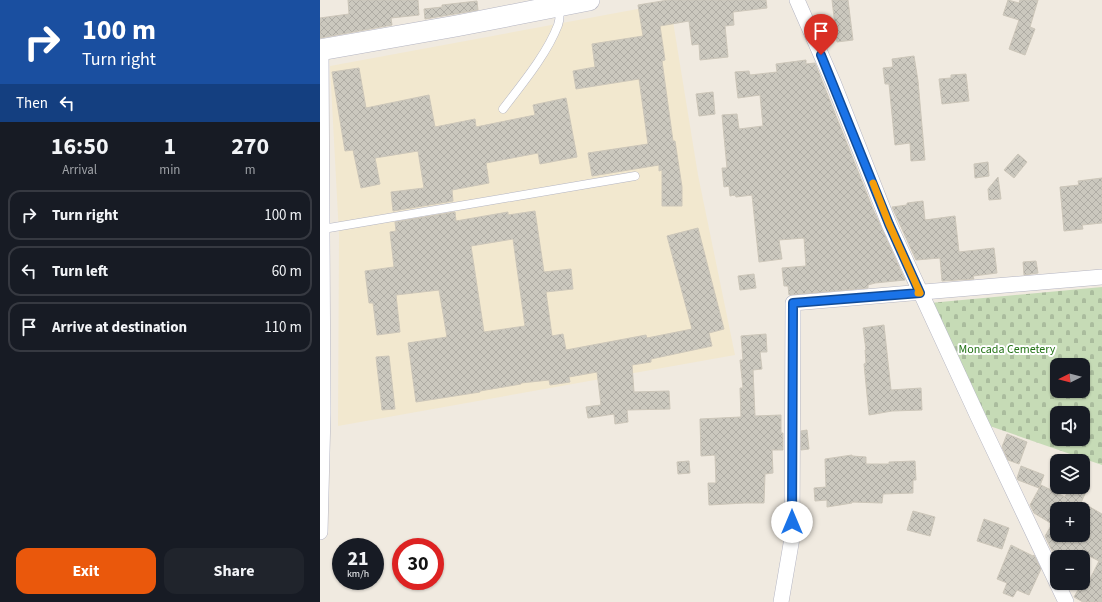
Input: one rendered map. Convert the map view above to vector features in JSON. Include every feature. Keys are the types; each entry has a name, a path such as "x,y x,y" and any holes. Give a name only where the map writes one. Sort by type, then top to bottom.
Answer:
{"street":[{"path":"320,532 323,413 321,50 589,0"},
{"path":"797,0 833,82 889,224 1066,602"},
{"path":"780,602 792,538 793,303 1102,276"}],"lane":[{"path":"503,109 531,72 551,38 560,18 560,6"},
{"path":"323,229 635,176"}],"shaded area":[{"path":"670,3 698,175 735,355 338,426 339,235 330,66"}],"green space":[{"name":"Moncada Cemetery","path":"1102,287 1102,465 1090,461 1090,454 1070,454 981,423 930,303"}],"building":[{"path":"348,0 418,0 419,15 391,18 392,25 320,38 320,18 349,14"},
{"path":"668,0 766,0 767,8 733,12 734,25 725,26 728,57 700,60 699,44 692,45 689,21 660,26 665,60 662,61 673,141 675,141 682,187 682,206 662,206 662,170 659,171 659,165 592,176 588,153 648,144 639,79 576,89 573,71 595,67 592,44 643,36 638,5"},
{"path":"832,0 848,0 853,40 837,42"},
{"path":"1008,0 1019,3 1020,0 1038,0 1030,27 1035,29 1025,55 1009,49 1019,20 1003,15"},
{"path":"477,1 478,10 425,19 424,9 442,7 442,5"},
{"path":"914,56 918,81 925,160 911,161 910,143 895,145 889,84 885,84 883,68 893,67 892,59"},
{"path":"806,60 806,64 815,63 873,209 905,280 875,283 868,285 868,288 789,295 788,286 784,286 782,268 806,266 804,238 779,240 782,259 759,262 752,195 736,197 735,195 730,196 729,186 724,187 722,168 727,168 722,115 737,114 739,129 763,126 760,95 738,98 735,72 749,71 750,75 777,72 776,64"},
{"path":"359,68 366,108 429,95 435,127 475,119 476,127 535,115 533,105 566,98 577,157 540,164 538,153 486,163 489,183 452,190 453,201 393,211 391,192 424,188 418,151 375,158 380,184 361,188 353,150 345,151 332,72"},
{"path":"966,74 969,101 942,104 939,79 951,78 951,75"},
{"path":"713,92 715,114 699,116 696,94"},
{"path":"1018,154 1027,162 1014,178 1004,170"},
{"path":"988,162 989,176 975,178 974,164"},
{"path":"998,177 1001,199 989,200 988,189"},
{"path":"1102,178 1102,223 1082,225 1083,229 1064,231 1060,187 1079,185 1078,181"},
{"path":"923,201 925,220 955,216 959,252 994,248 997,273 973,276 974,279 942,281 940,258 916,260 892,207"},
{"path":"535,211 544,272 571,269 573,289 546,292 552,336 563,334 566,350 646,335 647,338 692,329 667,236 698,228 724,329 709,333 712,346 651,359 651,362 632,365 634,392 669,391 670,409 627,410 628,422 615,424 614,414 588,418 586,407 601,405 597,372 569,377 570,382 550,385 549,380 521,383 480,392 416,402 408,343 447,337 439,290 396,295 400,332 377,335 373,303 369,303 365,271 394,267 390,232 396,231 395,222 455,212 456,221 508,212 508,215","holes":["513,239 525,326 484,332 471,246"]},
{"path":"1036,261 1038,273 1024,275 1023,262"},
{"path":"754,274 756,288 740,290 738,276"},
{"path":"884,325 891,390 921,388 922,410 892,411 869,415 864,364 866,363 866,350 863,328"},
{"path":"766,334 767,352 760,352 762,369 753,370 755,416 781,415 783,450 772,450 773,473 765,474 764,503 709,505 708,483 716,483 715,455 701,456 700,419 741,417 740,388 743,388 740,360 743,360 741,336"},
{"path":"389,356 395,409 382,410 376,357"},
{"path":"807,430 809,449 801,450 801,431"},
{"path":"1007,434 1027,442 1019,464 1008,460 1002,447"},
{"path":"852,455 866,457 866,464 889,464 889,462 915,461 916,480 913,480 913,493 883,494 882,503 852,502 827,507 827,500 815,501 814,488 826,487 825,459"},
{"path":"689,461 690,473 678,474 677,462"},
{"path":"1021,466 1044,475 1039,488 1018,480 1017,478"},
{"path":"1041,485 1050,490 1050,494 1059,494 1065,497 1066,494 1085,494 1081,502 1050,502 1050,523 1034,513 1030,505"},
{"path":"1090,507 1102,514 1102,602 1083,602 1074,597 1078,590 1090,590 1090,579 1099,561 1090,556 1090,550 1052,550 1045,536 1050,527 1050,542 1090,542"},
{"path":"913,511 935,517 930,536 907,530"},
{"path":"984,519 1009,528 1002,549 977,541"},
{"path":"1011,545 1033,556 1034,555 1041,569 1029,595 1017,590 1013,597 1003,593 1007,583 997,579"}],"slow traffic":[{"path":"873,183 889,224 896,236 920,293 918,293"}],"route":[{"path":"792,522 793,303 920,293 896,236 889,224 821,55"}]}
